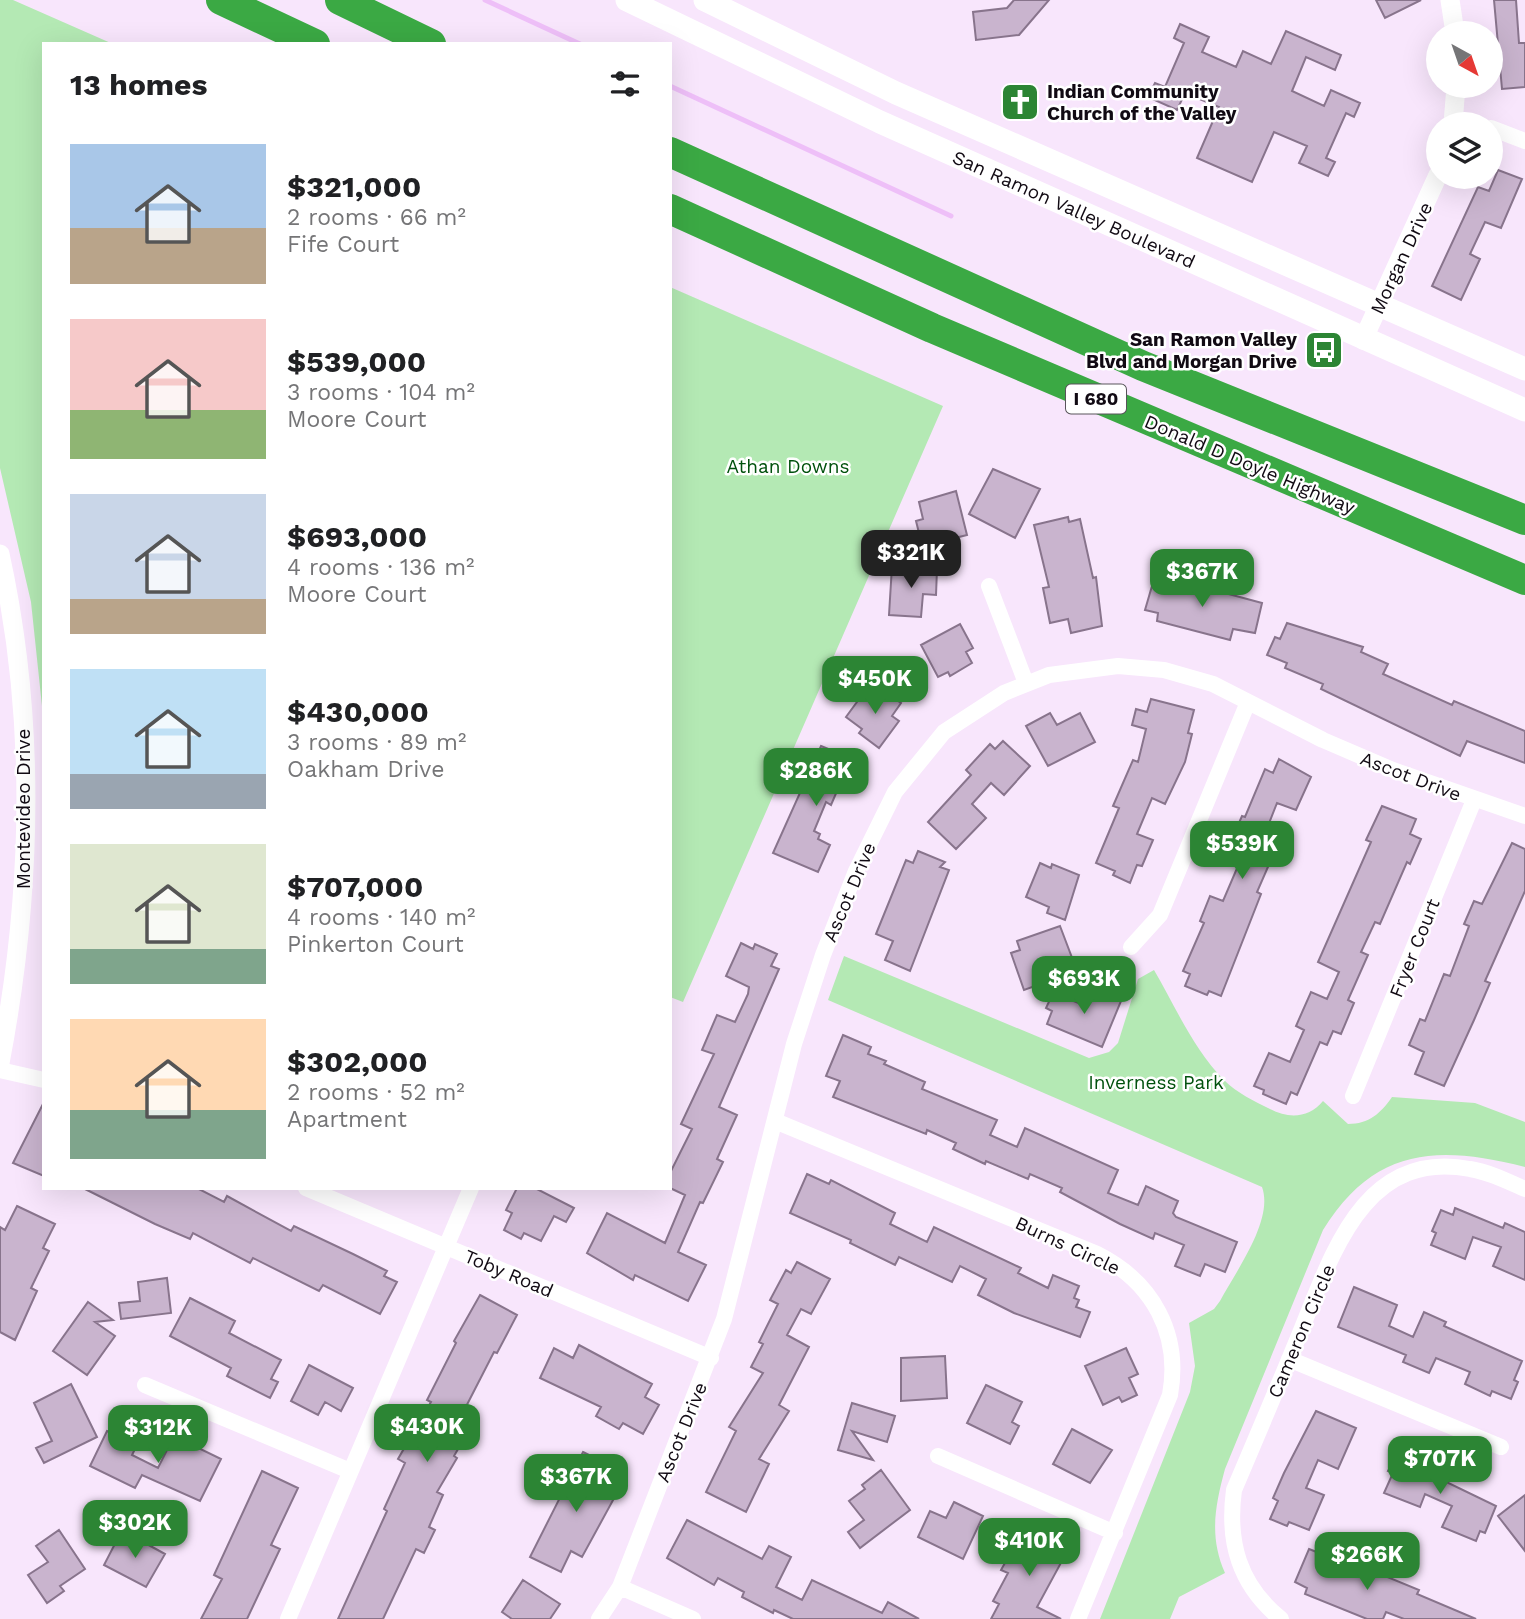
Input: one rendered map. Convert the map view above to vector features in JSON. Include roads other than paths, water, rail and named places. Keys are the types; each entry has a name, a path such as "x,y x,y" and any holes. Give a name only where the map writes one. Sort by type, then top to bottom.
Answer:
{"highway":[{"path":"221,0 311,42"},
{"path":"340,0 427,42"},
{"name":"I 680","path":"672,153 1143,366 1525,520"},
{"name":"Donald D Doyle Highway","path":"672,210 957,339 1525,580"}],"main road":[{"name":"San Ramon Valley Boulevard","path":"627,0 880,122 1363,340 1525,410"},
{"name":"San Ramon Valley Boulevard","path":"705,0 896,93 1525,369"}],"street":[{"path":"1450,0 1453,21"},
{"path":"1503,133 1525,141"},
{"name":"Morgan Drive","path":"1363,340 1431,189"},
{"name":"Montevideo Drive","path":"0,554 20,681 27,797 22,912 0,1063"},
{"path":"989,586 1026,683"},
{"name":"Ascot Drive","path":"599,1619 620,1587 711,1358 737,1273 794,1044 823,954 856,871 895,792 944,732 980,706 1026,683 1049,675 1096,667 1141,668 1186,676 1248,702 1323,740 1474,800 1525,816"},
{"path":"1131,947 1160,915 1248,702"},
{"name":"Fryer Court","path":"1353,1096 1474,800"},
{"path":"0,1070 42,1080"},
{"name":"Burns Circle","path":"775,1121 1097,1254 1124,1270 1148,1294 1168,1331 1174,1376 1163,1418 1078,1619"},
{"name":"Cameron Circle","path":"1281,1619 1255,1592 1242,1573 1234,1550 1231,1511 1234,1490 1339,1238 1370,1197 1391,1183 1432,1167 1469,1168 1525,1189"},
{"name":"Toby Road","path":"311,1190 711,1358"},
{"path":"288,1619 470,1190"},
{"path":"1289,1359 1501,1447"},
{"path":"145,1385 350,1471"},
{"path":"938,1456 1115,1533"},
{"path":"620,1587 694,1619"}],"waterway":[{"path":"485,0 576,42"},
{"path":"672,87 951,216"}],"place":[{"name":"Indian Community Church of the Valley","path":"1020,102"},
{"name":"San Ramon Valley Blvd and Morgan Drive","path":"1324,350"}],"park label":[{"name":"Athan Downs","path":"788,466"},
{"name":"Inverness Park","path":"1156,1082"}]}
